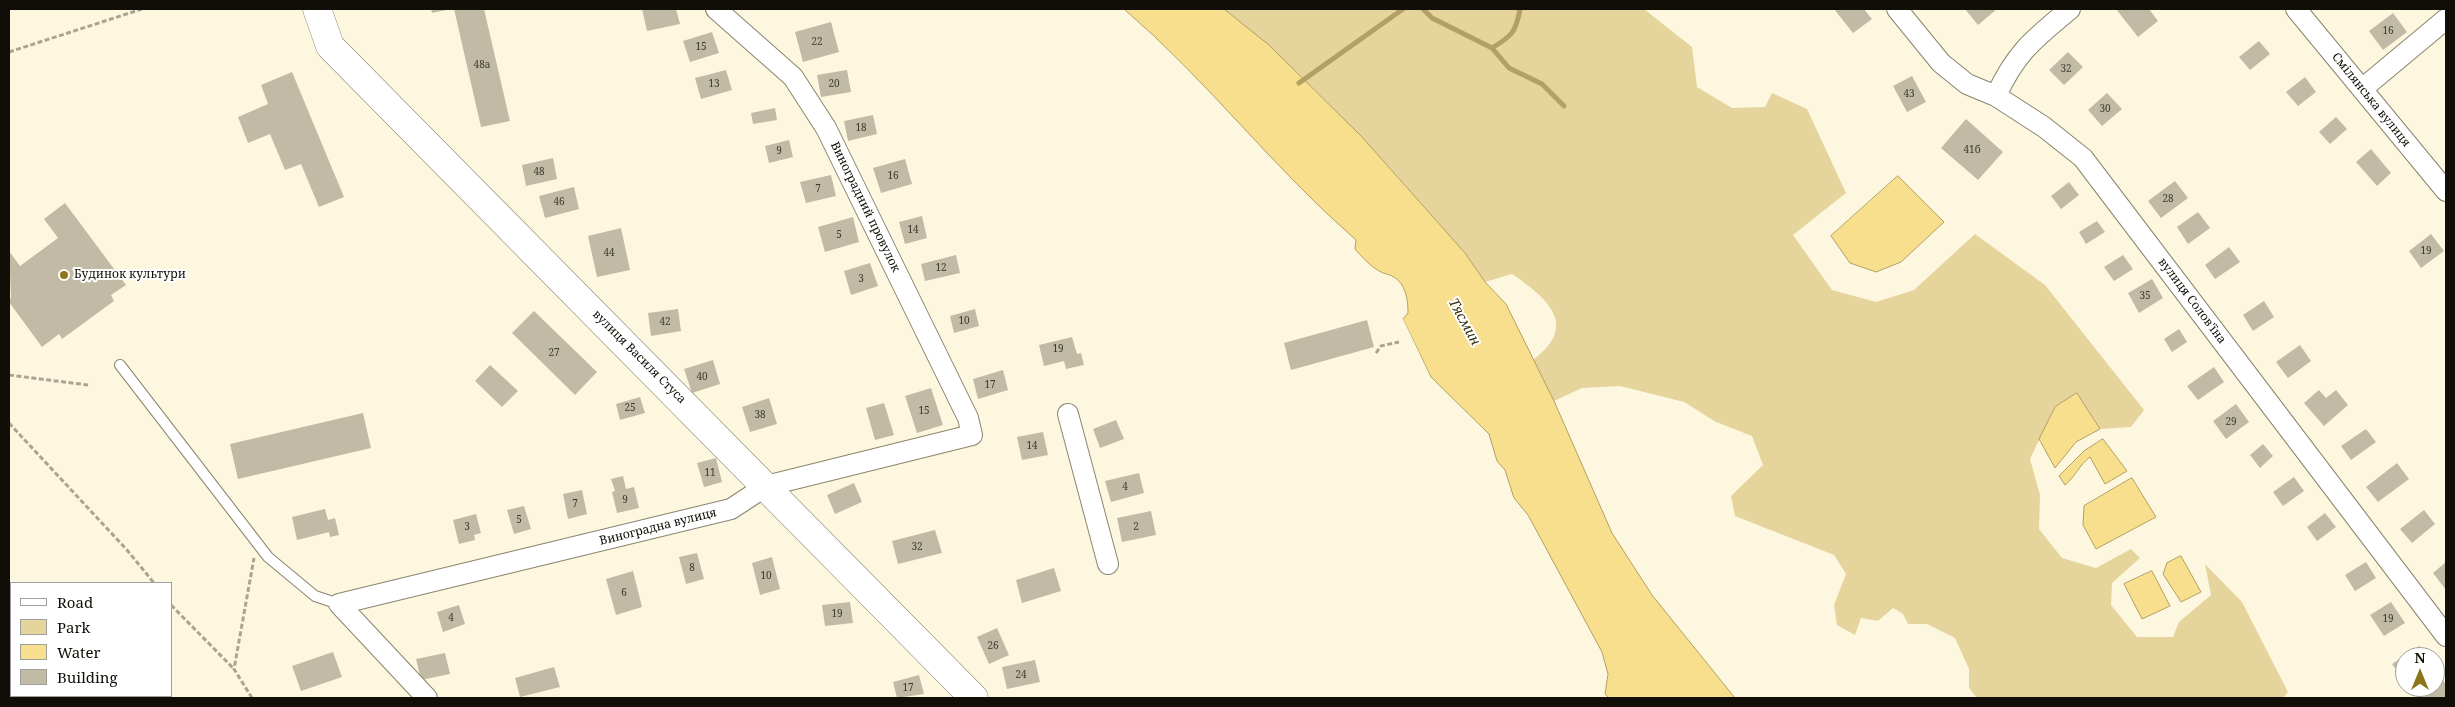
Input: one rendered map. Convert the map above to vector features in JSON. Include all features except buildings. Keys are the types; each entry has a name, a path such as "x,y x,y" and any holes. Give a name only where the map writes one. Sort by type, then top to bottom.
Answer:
{"street":[{"name":"вулиця Василя Стуса","path":"316,9 330,46 974,698"},
{"name":"Виноградний провулок","path":"716,9 793,77 826,128 968,418 972,435"},
{"name":"вулиця Солов'їна","path":"1897,9 1941,64 1967,84 1996,96 2044,127 2083,158 2446,636"},
{"path":"1996,96 2008,71 2026,46 2070,9"},
{"name":"Смілянська вулиця","path":"2296,9 2444,184"},
{"path":"2362,89 2446,19"},
{"path":"1068,414 1108,564"},
{"name":"Виноградна вулиця","path":"339,604 731,509 766,486 972,435"},
{"path":"339,604 427,698"}],"lane":[{"path":"120,365 268,557 315,596 339,604"}],"path":[{"path":"9,52 142,9"},
{"path":"1376,353 1381,346 1399,342"},
{"path":"9,375 88,385"},
{"path":"9,423 127,550 153,582"},
{"path":"234,668 257,542"},
{"path":"172,606 234,668 252,698"}],"green space":[{"path":"1224,9 1644,9 1692,47 1697,87 1732,108 1765,107 1772,93 1807,109 1846,193 1793,235 1832,290 1876,302 1914,290 1975,234 2045,285 2144,410 2131,427 2100,429 2077,393 2055,407 2030,459 2040,495 2039,529 2062,558 2096,568 2131,549 2140,558 2112,583 2111,605 2137,637 2173,637 2179,622 2211,595 2205,564 2242,602 2288,692 2283,698 1977,698 1969,688 1969,669 1955,638 1927,624 1908,624 1903,614 1893,608 1878,621 1861,618 1855,635 1837,625 1834,605 1846,574 1834,555 1735,516 1731,496 1763,465 1752,436 1716,422 1684,402 1620,386 1582,388 1554,401 1533,360 1547,347 1554,335 1556,324 1553,313 1546,303 1537,293 1512,274 1485,282 1446,232 1361,137 1294,71"}],"water":[{"name":"Тясмин","path":"1124,9 1224,9 1269,45 1362,137 1465,253 1485,282 1506,304 1554,401 1612,533 1652,595 1735,698 1609,698 1605,694 1608,674 1602,652 1528,515 1514,498 1505,470 1497,461 1489,434 1431,377 1403,319 1408,313 1408,308 1407,297 1403,287 1397,279 1382,273 1370,265 1355,249 1356,240 1296,184 1184,65"},
{"path":"1898,176 1944,222 1901,262 1876,272 1850,263 1831,236"},
{"path":"2077,393 2100,429 2076,442 2055,468 2039,439 2055,407"},
{"path":"2103,439 2127,471 2105,484 2090,457 2065,485 2059,476 2084,451"},
{"path":"2132,478 2156,517 2096,549 2083,525 2084,506"},
{"path":"2181,556 2201,592 2181,602 2163,574 2167,563"},
{"path":"2152,571 2170,606 2142,619 2124,584"}],"pier":[{"path":"1403,319 1429,374 1427,375 1401,320"}],"waterway":[{"path":"1299,83 1403,9"},
{"path":"1423,9 1432,18 1492,48 1512,33 1517,23 1520,9"},
{"path":"1492,48 1509,68 1542,84 1564,106"}],"place":[{"name":"Будинок культури","path":"64,275"}]}
